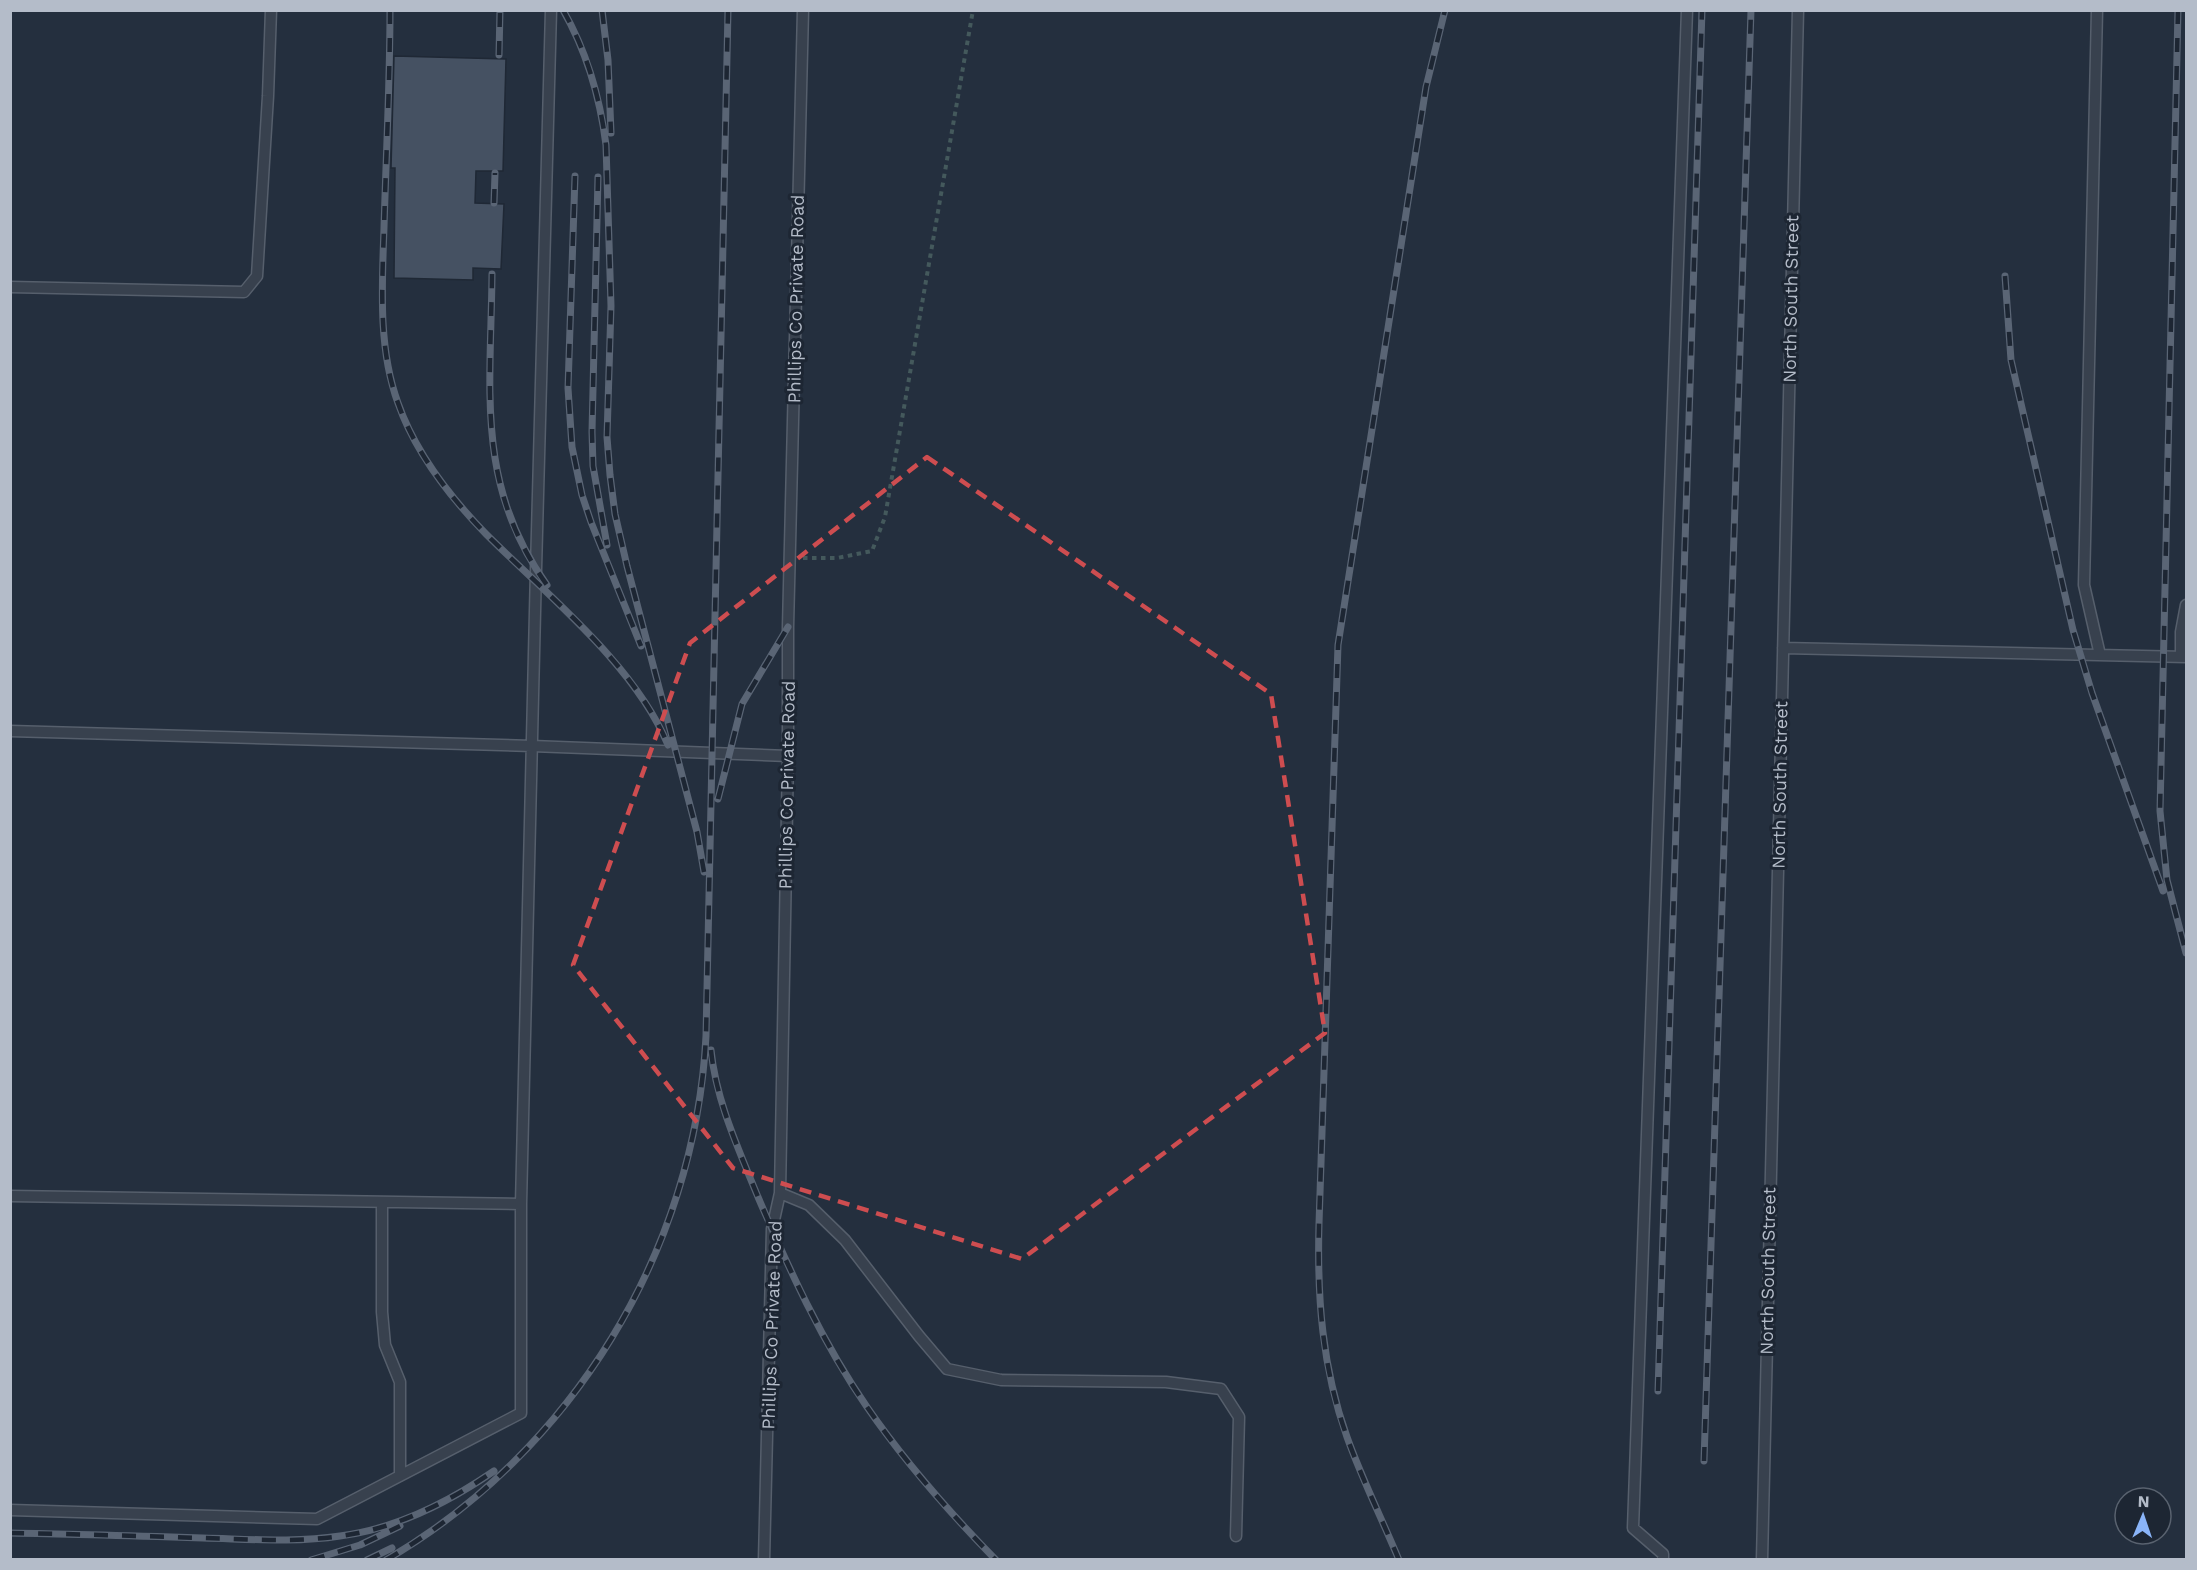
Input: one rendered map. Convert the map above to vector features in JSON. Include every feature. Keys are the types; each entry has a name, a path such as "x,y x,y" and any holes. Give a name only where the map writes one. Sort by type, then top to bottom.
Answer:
{"lane":[{"path":"10,286 244,291 256,276 271,10"},
{"path":"10,1510 317,1519 521,1413 521,1204 551,10"},
{"name":"Phillips Co Private Road","path":"765,1560 772,1229 780,1193 788,756 789,558 803,10"},
{"path":"1663,1560 1663,1554 1633,1528 1687,10"},
{"name":"North South Street","path":"1762,1560 1798,10"},
{"path":"2097,10 2084,585 2100,655"},
{"path":"1783,648 2184,657 2181,632 2187,605"},
{"path":"10,731 788,756"},
{"path":"780,1193 809,1205 845,1240 947,1369 1001,1380 1166,1382 1221,1389 1239,1417 1236,1536"},
{"path":"10,1196 521,1204"},
{"path":"382,1202 382,1312 385,1345 400,1382 400,1476"}],"path":[{"path":"789,558 837,558 872,551 885,518 973,10"}],"highlighted area":[{"path":"927,457 1271,694 1325,1033 1022,1259 733,1168 573,965 690,643"}],"building":[{"path":"394,56 506,59 503,171 476,171 475,203 504,204 501,269 473,268 473,280 394,278 395,168 391,168"}],"railway":[{"path":"390,10 382,294 387,361 398,403 424,456 459,505 588,632 612,659 653,715 668,745"},
{"path":"499,55 500,10"},
{"path":"563,10 586,59 600,110 606,145 611,306 607,437 615,514 697,832 704,872"},
{"path":"602,10 608,60 611,133"},
{"path":"386,1560 453,1515 513,1463 566,1403 612,1338 649,1268 678,1193 697,1116 706,1036 728,10"},
{"path":"1399,1560 1353,1453 1332,1384 1320,1305 1319,1224 1338,645 1426,87 1445,10"},
{"path":"1658,1391 1702,10"},
{"path":"1704,1461 1751,10"},
{"path":"2178,10 2160,811 2167,880 2186,953"},
{"path":"494,203 495,173"},
{"path":"575,176 568,388 572,447 582,495 591,522 641,646"},
{"path":"598,177 592,432 593,466 607,545"},
{"path":"492,274 490,397 492,435 498,473 508,510 524,548 547,585"},
{"path":"2005,276 2011,360 2073,630 2092,693 2163,891"},
{"path":"718,799 742,704 788,627"},
{"path":"711,1050 723,1107 743,1161 794,1278 835,1357 867,1407 912,1467 996,1560"},
{"path":"10,1533 272,1540 340,1536 401,1521 459,1493 494,1471"},
{"path":"311,1560 360,1545 400,1526"},
{"path":"367,1560 392,1548"}]}
